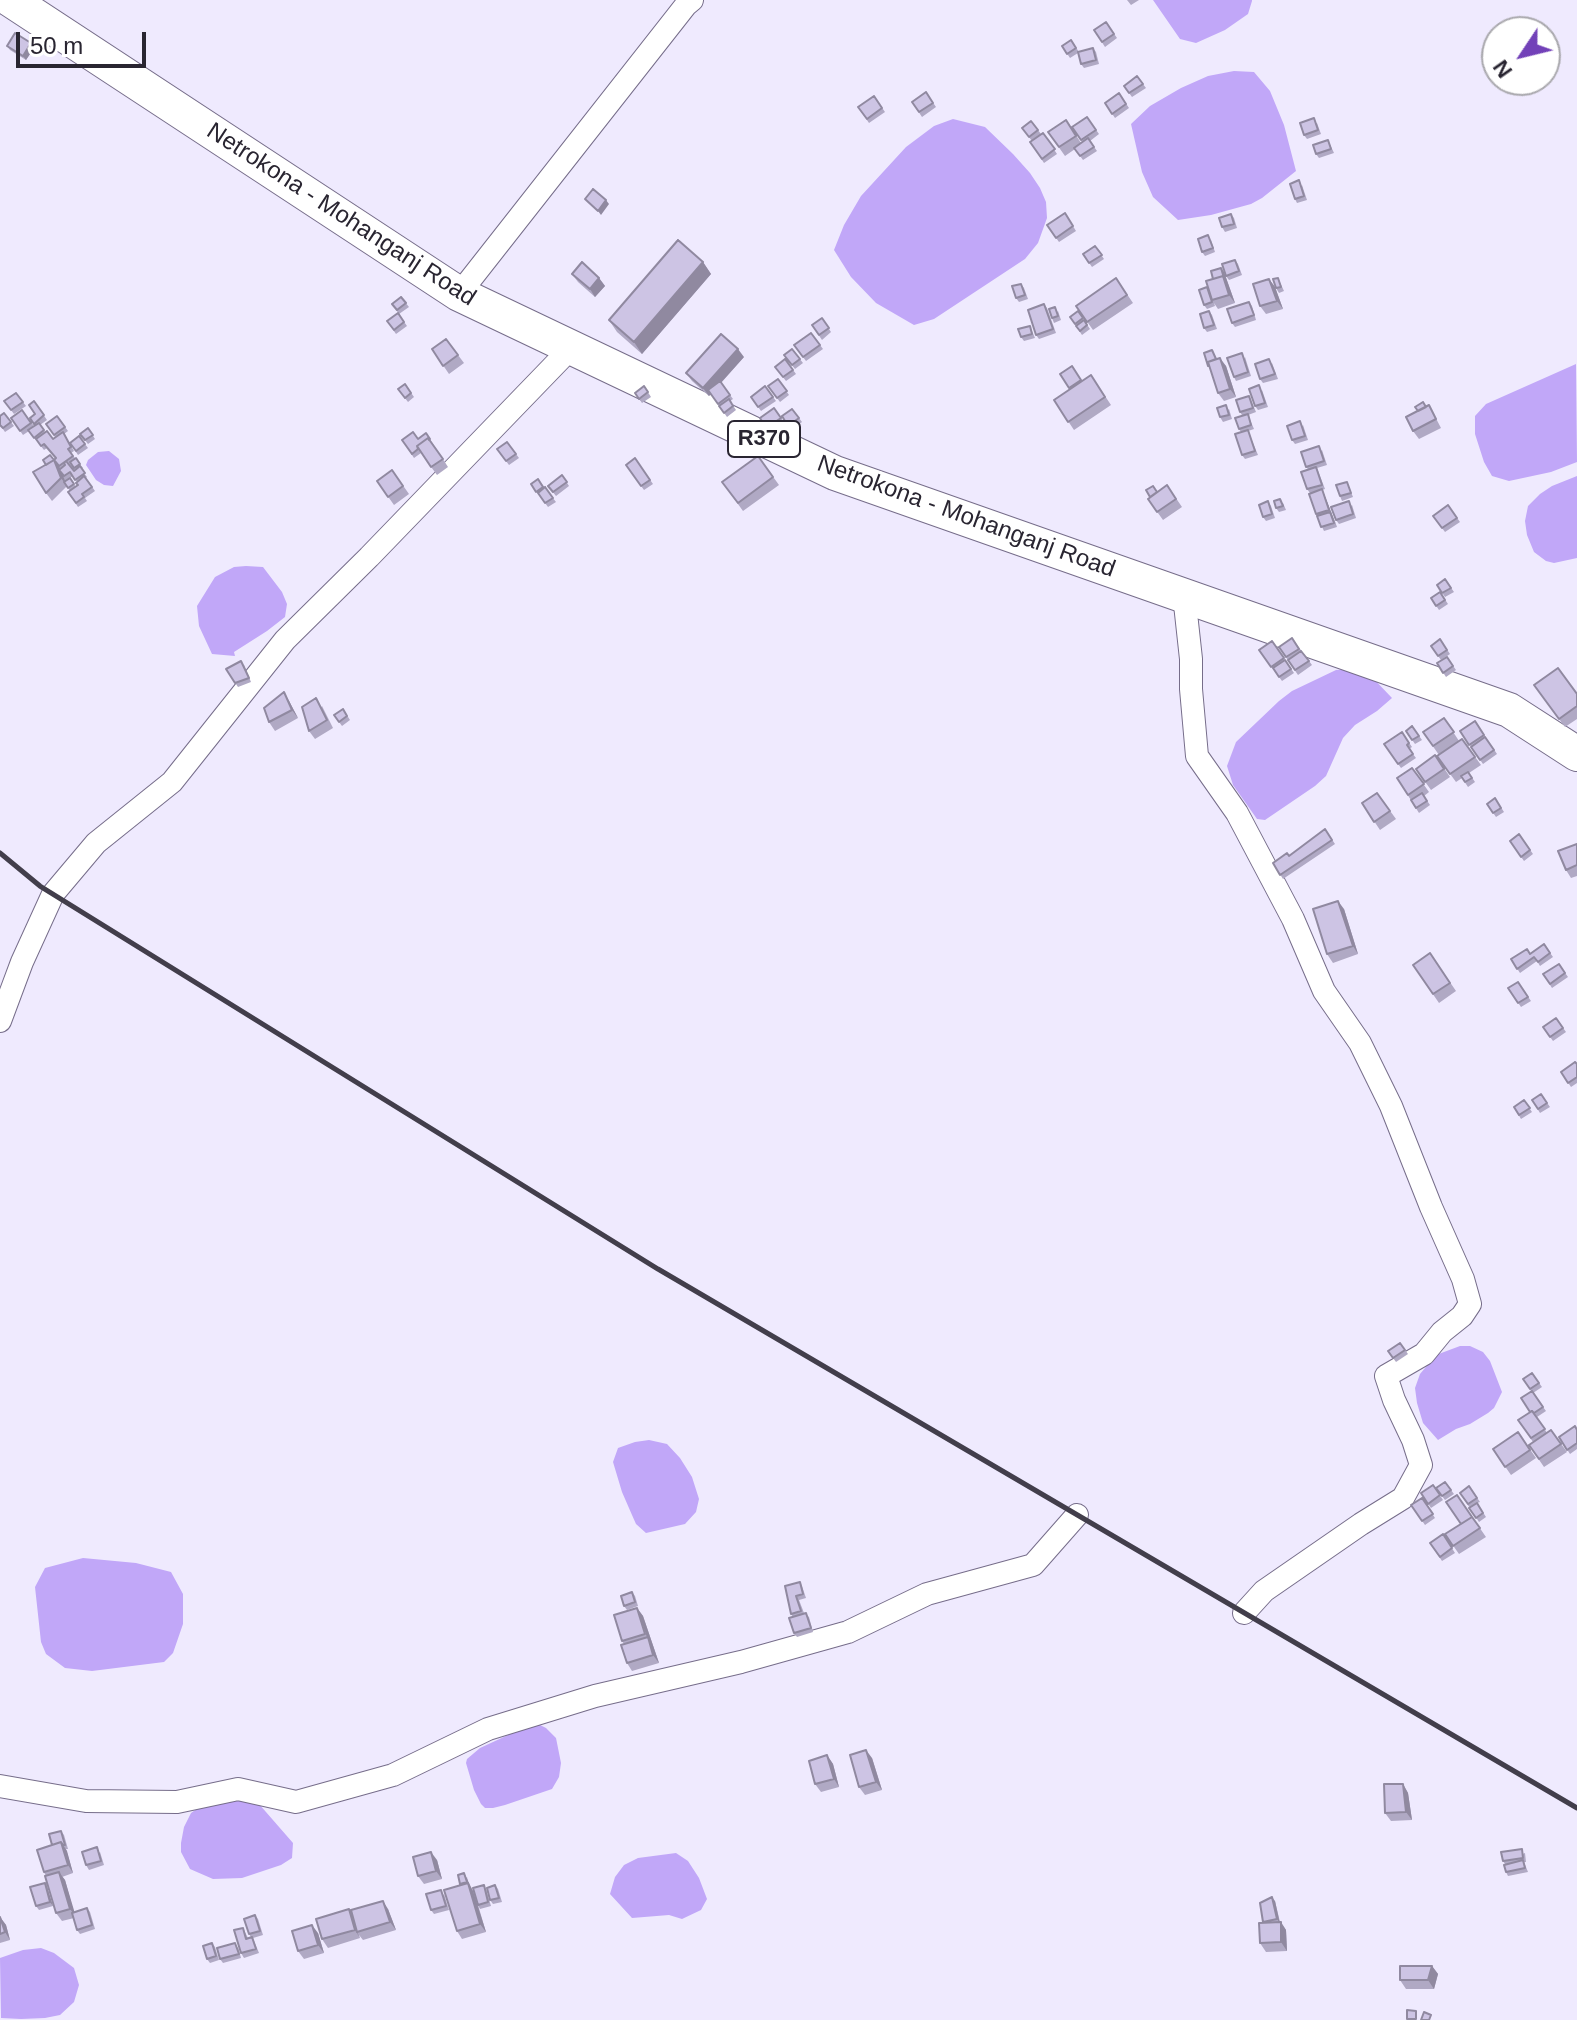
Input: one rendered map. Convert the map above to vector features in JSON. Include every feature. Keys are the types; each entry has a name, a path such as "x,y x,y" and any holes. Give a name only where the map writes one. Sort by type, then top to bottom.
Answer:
{"main road":[{"name":"Netrokona - Mohanganj Road","path":"11,0 459,294 571,348 835,473 1509,710 1577,754"}],"street":[{"path":"459,294 692,0"},
{"path":"0,1021 22,962 53,894 96,843 172,782 285,640 571,348"},
{"path":"1184,595 1197,756 1237,813 1293,919 1324,991 1360,1043 1391,1106 1463,1279 1470,1304 1424,1354 1386,1376 1421,1465 1403,1498 1264,1591 1244,1613"},
{"path":"0,1786 86,1801 177,1802 238,1789 296,1802 393,1775 488,1729 595,1696 741,1662 848,1632 927,1594 1033,1565 1077,1515"}],"shaded area":[{"path":"1153,0 1252,1 1248,14 1225,30 1196,43 1180,39"},
{"path":"1234,71 1254,72 1270,91 1284,125 1296,171 1251,204 1178,220 1153,197 1142,172 1131,124 1150,106 1181,88 1208,76"},
{"path":"953,119 985,127 1013,154 1040,188 1046,202 1047,218 1038,243 1025,259 934,319 914,325 876,303 851,277 834,250 861,196 906,147 934,126"},
{"path":"1576,364 1577,462 1551,472 1509,481 1492,476 1475,434 1475,416 1486,404"},
{"path":"109,451 119,459 121,471 113,486 96,480 86,465 98,452"},
{"path":"1577,476 1577,558 1554,563 1546,561 1534,552 1527,535 1525,521 1528,506 1552,486"},
{"path":"234,567 263,567 282,592 287,604 285,617 234,652 235,656 212,654 199,626 197,606 215,577"},
{"path":"1350,669 1371,676 1392,698 1355,725 1343,738 1326,776 1315,786 1265,820 1257,819 1233,785 1227,766 1236,742 1292,691 1336,670"},
{"path":"1460,1346 1470,1346 1483,1352 1490,1361 1502,1392 1488,1413 1438,1440 1423,1423 1415,1388 1420,1374 1436,1355"},
{"path":"649,1440 667,1444 680,1458 692,1477 699,1499 696,1512 685,1524 646,1533 636,1524 613,1462 618,1448"},
{"path":"83,1558 136,1563 171,1572 183,1594 183,1624 173,1653 164,1662 92,1671 65,1668 46,1654 41,1642 35,1587 45,1568"},
{"path":"538,1724 556,1738 561,1763 559,1777 552,1789 505,1805 485,1808 474,1790 467,1759 480,1748"},
{"path":"230,1798 259,1804 293,1843 292,1858 281,1865 242,1878 213,1879 190,1869 181,1852 181,1843 191,1813 201,1806"},
{"path":"676,1853 688,1861 699,1878 707,1899 701,1910 682,1919 669,1915 632,1918 610,1894 615,1877 624,1865 638,1858"},
{"path":"41,1948 54,1953 74,1968 79,1985 74,2002 60,2015 1,2018 0,1958"}],"building":[{"path":"1106,22 1114,34 1102,42 1094,30"},
{"path":"15,33 31,43 23,56 7,46"},
{"path":"1071,40 1076,48 1067,54 1062,46"},
{"path":"1093,48 1096,60 1081,64 1078,52"},
{"path":"1137,76 1143,84 1129,93 1124,86"},
{"path":"926,92 933,103 919,112 912,102"},
{"path":"1119,93 1126,104 1112,114 1105,103"},
{"path":"874,96 882,108 867,119 858,107"},
{"path":"1087,117 1096,130 1081,140 1072,127"},
{"path":"1314,118 1318,130 1304,135 1300,123"},
{"path":"1066,120 1076,136 1059,147 1048,132"},
{"path":"1031,121 1038,130 1029,137 1022,128"},
{"path":"1043,133 1055,149 1042,159 1030,142"},
{"path":"1088,138 1094,147 1080,156 1074,148"},
{"path":"1328,140 1331,149 1316,154 1313,145"},
{"path":"1299,180 1304,196 1295,199 1290,184"},
{"path":"593,189 606,200 598,211 585,199"},
{"path":"1065,213 1073,226 1056,238 1047,225"},
{"path":"1231,214 1234,224 1222,227 1219,218"},
{"path":"1208,235 1213,248 1202,252 1198,239"},
{"path":"678,240 703,262 634,342 609,320"},
{"path":"1095,246 1102,255 1089,263 1083,254"},
{"path":"1235,260 1239,271 1226,276 1222,264"},
{"path":"582,262 599,278 590,289 572,274"},
{"path":"1221,268 1224,278 1213,279 1211,271"},
{"path":"1223,276 1229,295 1212,300 1206,281"},
{"path":"1116,278 1127,295 1087,322 1076,306"},
{"path":"1278,278 1281,287 1276,288 1273,279"},
{"path":"1269,279 1277,301 1260,306 1253,284"},
{"path":"1021,284 1025,295 1016,298 1012,286"},
{"path":"1207,287 1212,302 1204,305 1199,290"},
{"path":"401,297 406,303 397,310 392,304"},
{"path":"1249,302 1254,315 1232,323 1227,309"},
{"path":"1044,304 1053,329 1036,335 1028,310"},
{"path":"1055,307 1058,316 1052,318 1049,309"},
{"path":"1078,311 1083,318 1075,324 1070,317"},
{"path":"1209,311 1214,325 1204,328 1200,314"},
{"path":"398,313 404,322 394,330 387,321"},
{"path":"822,318 829,328 819,335 812,325"},
{"path":"1084,320 1087,325 1080,331 1076,326"},
{"path":"1030,326 1032,334 1021,337 1018,329"},
{"path":"811,333 820,345 803,357 794,345"},
{"path":"721,334 738,349 703,388 686,373"},
{"path":"446,339 458,355 443,366 432,349"},
{"path":"792,349 800,359 792,365 784,355"},
{"path":"1212,350 1216,359 1208,362 1208,366 1204,353"},
{"path":"1242,353 1248,372 1234,377 1227,358"},
{"path":"1220,358 1230,389 1218,393 1208,362"},
{"path":"785,359 793,370 783,377 775,367"},
{"path":"1269,359 1275,374 1260,379 1255,364"},
{"path":"1072,366 1081,380 1069,388 1060,374"},
{"path":"1091,375 1105,397 1068,422 1054,400"},
{"path":"778,379 787,391 777,398 768,386"},
{"path":"720,381 730,395 718,404 708,390"},
{"path":"405,384 411,393 405,398 398,389"},
{"path":"1259,385 1265,403 1255,406 1249,389"},
{"path":"644,386 648,392 639,399 635,393"},
{"path":"765,386 773,397 758,407 751,397"},
{"path":"16,393 23,402 11,410 4,401"},
{"path":"1249,396 1253,408 1240,412 1236,400"},
{"path":"729,399 733,406 724,413 719,406"},
{"path":"34,401 44,415 34,424 30,418 35,414 29,405"},
{"path":"1423,402 1426,407 1418,411 1415,407"},
{"path":"1226,405 1229,415 1220,417 1217,408"},
{"path":"1429,405 1436,419 1413,431 1406,417"},
{"path":"774,408 781,418 766,428 760,418"},
{"path":"792,409 799,418 788,426 782,416"},
{"path":"22,410 31,423 20,431 11,418"},
{"path":"4,413 11,422 3,428 0,416"},
{"path":"1248,414 1251,425 1239,429 1235,418"},
{"path":"57,416 65,427 54,435 46,424"},
{"path":"1300,421 1305,436 1292,440 1287,426"},
{"path":"39,423 44,430 34,438 28,430"},
{"path":"88,428 93,435 85,440 80,434"},
{"path":"1248,430 1255,451 1242,455 1235,434"},
{"path":"47,431 53,439 63,432 71,447 68,449 73,456 59,466 54,460 56,458 36,439"},
{"path":"413,432 418,439 426,433 430,439 417,446 418,449 412,454 402,440"},
{"path":"79,436 85,444 76,451 70,443"},
{"path":"428,438 443,459 431,467 417,446"},
{"path":"507,442 516,454 506,461 497,449"},
{"path":"1319,446 1324,461 1306,467 1301,452"},
{"path":"50,455 54,460 46,465 43,460"},
{"path":"758,456 773,477 738,503 722,482"},
{"path":"76,458 80,464 74,468 70,462"},
{"path":"635,458 650,480 641,486 626,465"},
{"path":"54,460 61,478 46,493 33,472"},
{"path":"66,461 74,471 80,466 85,473 75,480 70,472 64,476 59,470"},
{"path":"1316,467 1322,485 1307,489 1301,472"},
{"path":"392,470 403,486 388,497 377,481"},
{"path":"562,475 567,482 553,492 548,486"},
{"path":"84,476 92,487 76,503 68,492"},
{"path":"70,478 74,484 68,488 64,482"},
{"path":"538,479 543,487 536,492 531,484"},
{"path":"1347,482 1351,493 1340,496 1336,485"},
{"path":"1167,485 1176,499 1157,512 1148,499"},
{"path":"1153,486 1157,492 1150,497 1146,490"},
{"path":"545,487 553,498 545,503 538,493"},
{"path":"1322,489 1329,510 1316,514 1309,494"},
{"path":"1280,499 1283,506 1276,508 1274,501"},
{"path":"1268,501 1272,514 1263,517 1259,505"},
{"path":"1349,501 1353,514 1336,520 1331,507"},
{"path":"1448,505 1457,518 1442,528 1433,516"},
{"path":"1330,512 1334,523 1321,527 1317,516"},
{"path":"1445,579 1451,588 1442,593 1437,585"},
{"path":"1440,592 1445,600 1436,606 1431,598"},
{"path":"1292,638 1299,649 1286,657 1279,647"},
{"path":"1440,639 1447,650 1438,656 1431,646"},
{"path":"1272,641 1284,658 1271,667 1259,650"},
{"path":"1301,651 1309,661 1295,670 1288,660"},
{"path":"1447,657 1453,666 1443,673 1437,663"},
{"path":"1285,660 1291,669 1279,677 1273,668"},
{"path":"241,661 249,678 235,683 226,669"},
{"path":"1558,668 1577,694 1577,706 1559,719 1534,685"},
{"path":"284,692 292,710 269,722 264,708"},
{"path":"316,698 327,720 309,731 302,707"},
{"path":"343,709 347,716 339,722 334,715"},
{"path":"1444,718 1454,732 1433,746 1423,732"},
{"path":"1475,721 1484,735 1469,745 1460,731"},
{"path":"1412,726 1419,736 1412,740 1406,731"},
{"path":"1402,732 1413,754 1398,764 1384,744"},
{"path":"1485,737 1494,750 1480,760 1471,747"},
{"path":"1462,739 1475,757 1450,774 1437,756"},
{"path":"1435,755 1444,769 1425,782 1416,769"},
{"path":"1412,768 1424,784 1408,795 1397,778"},
{"path":"1468,772 1472,778 1465,782 1461,776"},
{"path":"1377,793 1390,811 1374,822 1362,803"},
{"path":"1422,793 1427,801 1416,808 1411,800"},
{"path":"1495,798 1501,808 1493,813 1487,804"},
{"path":"1325,829 1332,840 1280,875 1273,863 1287,853 1289,856"},
{"path":"1519,834 1530,850 1521,857 1510,841"},
{"path":"1577,844 1577,865 1566,870 1558,851"},
{"path":"1338,901 1353,946 1327,954 1313,909"},
{"path":"1544,944 1550,953 1538,962 1534,957 1517,969 1511,959 1527,949 1530,954"},
{"path":"1430,953 1450,983 1433,994 1413,965"},
{"path":"1559,964 1565,973 1550,984 1543,974"},
{"path":"1518,982 1528,997 1518,1003 1508,988"},
{"path":"1556,1018 1563,1028 1550,1037 1543,1027"},
{"path":"1575,1062 1577,1077 1568,1083 1561,1072"},
{"path":"1541,1094 1547,1103 1538,1109 1532,1100"},
{"path":"1524,1100 1530,1108 1519,1115 1514,1107"},
{"path":"1400,1343 1405,1350 1393,1358 1388,1351"},
{"path":"1532,1373 1539,1383 1530,1389 1523,1379"},
{"path":"1532,1391 1543,1407 1534,1413 1521,1398"},
{"path":"1532,1411 1545,1429 1531,1438 1518,1420"},
{"path":"1575,1426 1577,1443 1567,1450 1559,1437"},
{"path":"1551,1430 1561,1444 1539,1459 1529,1445"},
{"path":"1518,1432 1530,1450 1505,1467 1493,1449"},
{"path":"1445,1482 1451,1490 1442,1496 1436,1488"},
{"path":"1433,1485 1440,1495 1428,1504 1421,1493"},
{"path":"1469,1486 1477,1498 1468,1504 1460,1493"},
{"path":"1457,1495 1472,1517 1461,1524 1446,1502"},
{"path":"1422,1498 1433,1514 1422,1521 1411,1505"},
{"path":"1477,1503 1483,1513 1476,1518 1469,1508"},
{"path":"1472,1517 1480,1528 1453,1546 1445,1534"},
{"path":"1443,1534 1452,1548 1440,1557 1430,1543"},
{"path":"800,1582 803,1594 796,1596 801,1611 791,1614 785,1586"},
{"path":"632,1592 635,1602 624,1606 621,1596"},
{"path":"637,1608 645,1634 622,1641 614,1615"},
{"path":"806,1613 811,1628 794,1633 789,1618"},
{"path":"648,1637 653,1655 627,1663 621,1645"},
{"path":"866,1750 876,1782 859,1787 850,1755"},
{"path":"827,1755 834,1779 815,1784 809,1761"},
{"path":"1384,1784 1403,1784 1406,1812 1385,1813"},
{"path":"61,1831 65,1845 61,1842 52,1845 49,1834"},
{"path":"61,1842 68,1865 44,1872 37,1850"},
{"path":"97,1847 101,1861 86,1865 82,1852"},
{"path":"1522,1849 1523,1858 1503,1861 1501,1852"},
{"path":"431,1852 436,1871 418,1876 413,1857"},
{"path":"1523,1860 1525,1868 1506,1872 1504,1865"},
{"path":"59,1872 70,1909 56,1913 45,1876"},
{"path":"464,1873 467,1882 460,1884 458,1875"},
{"path":"45,1883 50,1902 36,1906 30,1887"},
{"path":"468,1883 480,1924 457,1931 444,1890"},
{"path":"484,1885 488,1902 478,1905 473,1888"},
{"path":"495,1885 499,1898 490,1900 487,1888"},
{"path":"441,1890 446,1906 431,1910 426,1894"},
{"path":"1272,1897 1277,1919 1263,1922 1260,1903"},
{"path":"383,1901 390,1922 357,1932 351,1910"},
{"path":"87,1908 92,1925 77,1930 72,1913"},
{"path":"349,1909 355,1930 322,1939 316,1919"},
{"path":"255,1915 260,1931 249,1934 244,1919"},
{"path":"0,1917 5,1932 0,1934"},
{"path":"1281,1922 1281,1942 1260,1943 1259,1923"},
{"path":"312,1925 318,1945 298,1951 292,1931"},
{"path":"243,1928 246,1939 252,1937 256,1949 241,1953 234,1930"},
{"path":"212,1943 216,1956 207,1959 203,1946"},
{"path":"235,1943 239,1954 220,1959 217,1948"},
{"path":"1400,1966 1432,1966 1428,1980 1400,1980"},
{"path":"1407,2010 1416,2011 1416,2019 1407,2019"},
{"path":"1424,2012 1431,2015 1429,2020 1421,2020"}],"railway":[{"path":"0,853 40,886 658,1269 1577,1808"}]}
